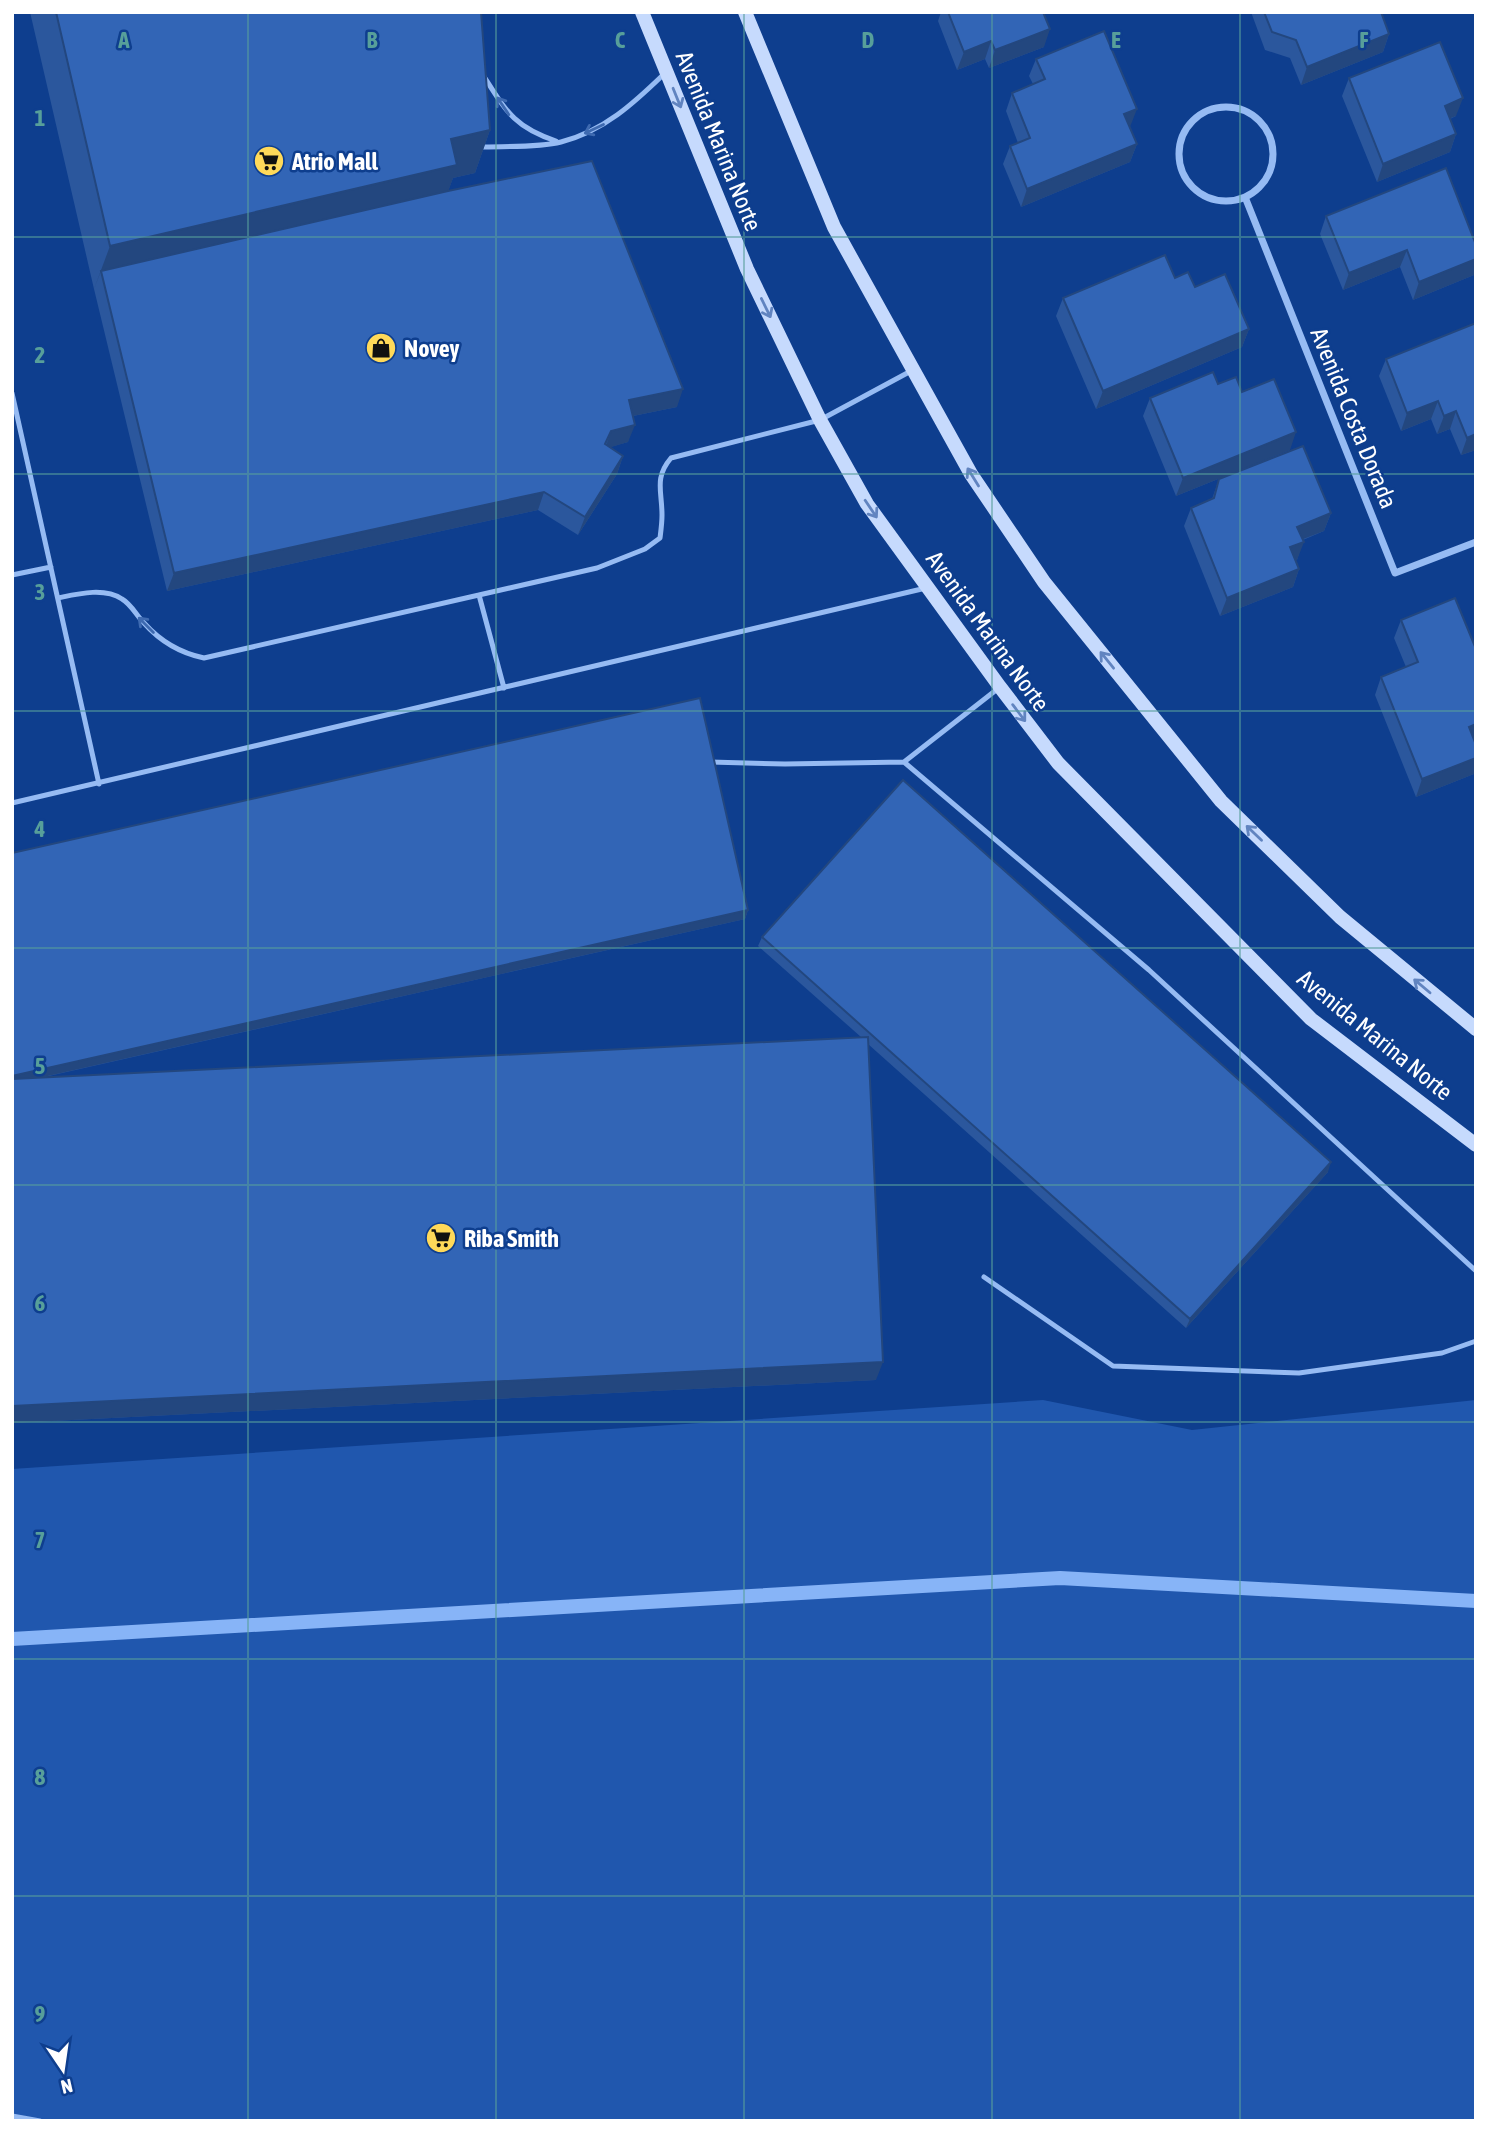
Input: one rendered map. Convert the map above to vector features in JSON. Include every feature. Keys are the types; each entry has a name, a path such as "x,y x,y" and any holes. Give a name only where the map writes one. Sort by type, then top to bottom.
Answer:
{"main road":[{"name":"Avenida Marina Norte","path":"642,12 747,269 820,420 867,504 926,588 1058,763 1311,1019 1476,1145"},
{"path":"745,12 834,227 971,474 1044,582 1221,801 1340,917 1476,1029"}],"street":[{"path":"1210,109 1242,109 1266,129 1272,144 1273,160 1268,176 1258,189 1245,197 1230,201 1201,195 1189,184 1182,171 1180,142 1197,117 1210,109"},
{"name":"Avenida Costa Dorada","path":"1245,197 1395,573 1476,542"}],"lane":[{"path":"479,69 508,115 538,135 559,142"},
{"path":"473,148 559,142 604,125 636,101 666,71"},
{"path":"58,598 104,593 123,599 162,640 185,654 204,658 597,568 645,549 660,538 660,478 662,469 671,458 820,420 912,370"},
{"path":"12,393 99,783"},
{"path":"12,575 51,567"},
{"path":"12,803 926,588"},
{"path":"479,595 504,688"},
{"path":"701,761 785,764 904,762 1000,687"},
{"path":"904,762 1149,970 1476,1271"},
{"path":"984,1277 1113,1366 1299,1373 1442,1353 1476,1341"},
{"path":"12,2116 40,2121"}],"shaded area":[{"path":"1043,1400 1192,1430 1476,1400 1476,2121 40,2121 12,2116 12,1469"}],"building":[{"name":"Atrio Mall","path":"56,12 481,12 490,130 451,139 457,165 110,246"},
{"path":"948,12 1043,12 1050,29 995,50 991,41 964,52"},
{"path":"1264,12 1381,12 1389,34 1307,67 1296,40 1272,32"},
{"path":"1104,31 1137,109 1124,114 1137,144 1027,189 1010,146 1030,138 1012,93 1045,79 1036,59"},
{"path":"1440,42 1463,98 1445,106 1456,134 1383,164 1349,78"},
{"name":"Novey","path":"592,161 683,389 629,400 635,425 611,431 605,444 623,456 585,517 544,492 174,573 101,271 448,191"},
{"path":"1446,168 1476,245 1476,259 1419,282 1407,250 1349,273 1326,216"},
{"path":"1165,255 1175,278 1188,272 1195,287 1225,274 1249,329 1103,391 1063,298"},
{"path":"1476,323 1476,434 1467,438 1456,411 1444,416 1438,401 1407,413 1386,359"},
{"path":"1213,372 1218,384 1236,377 1242,392 1274,379 1296,432 1183,478 1150,398"},
{"path":"1303,446 1331,513 1297,527 1304,542 1290,547 1299,569 1227,598 1191,508 1214,498 1219,479"},
{"path":"1455,598 1476,649 1476,724 1469,727 1476,745 1476,758 1422,779 1381,677 1418,662 1401,620"},
{"path":"700,698 748,910 12,1076 12,853"},
{"path":"903,780 1331,1162 1190,1319 762,937"},
{"name":"Riba Smith","path":"868,1037 883,1362 12,1406 12,1079"}],"waterway":[{"path":"12,1639 1060,1578 1476,1601"}],"place":[{"name":"Atrio Mall","path":"269,161"},
{"name":"Novey","path":"381,348"},
{"name":"Riba Smith","path":"441,1238"}]}
